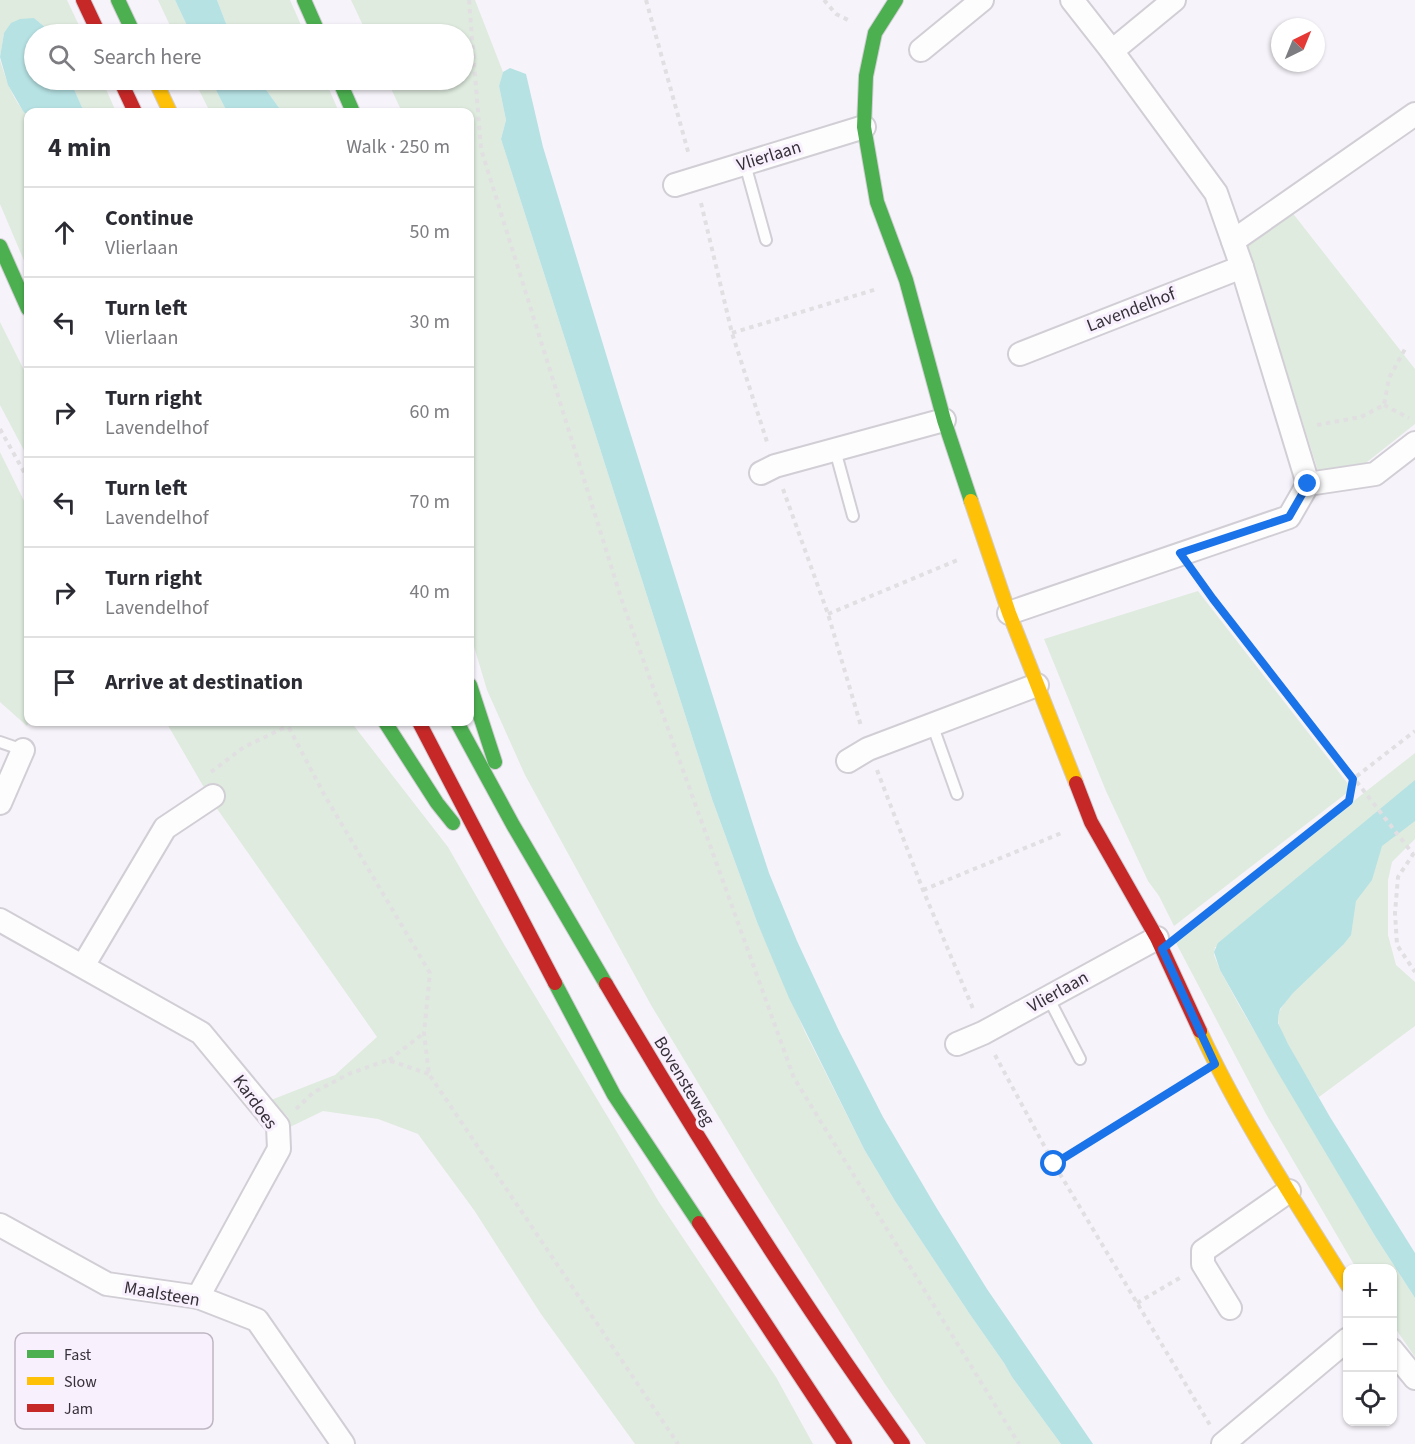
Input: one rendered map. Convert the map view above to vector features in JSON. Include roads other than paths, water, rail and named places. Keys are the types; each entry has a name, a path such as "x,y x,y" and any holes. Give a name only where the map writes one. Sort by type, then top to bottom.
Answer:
{"main road":[{"path":"83,0 94,24"},
{"path":"118,0 129,24"},
{"path":"304,0 315,24"},
{"path":"896,0 875,33 866,76 864,127 877,202 906,280 944,420 1010,613 1090,822 1159,943 1215,1064 1343,1279"},
{"path":"125,90 133,108"},
{"path":"160,90 168,108"},
{"path":"343,90 351,108"},
{"path":"0,246 24,300"},
{"path":"474,698 518,835"},
{"path":"388,726 437,802 507,890"},
{"path":"421,726 614,1095 845,1444"},
{"name":"Bovensteweg","path":"459,726 518,835 695,1135 802,1301 903,1444"}],"street":[{"path":"921,50 982,0"},
{"path":"1010,613 1289,517 1308,484 1242,267 1216,193 1072,0"},
{"path":"1112,51 1174,0"},
{"path":"1233,241 1415,114"},
{"name":"Vlierlaan","path":"675,185 864,127"},
{"name":"Lavendelhof","path":"1020,354 1242,267"},
{"path":"761,472 775,466 944,420"},
{"path":"1308,484 1375,474 1415,443"},
{"path":"848,761 868,749 1037,685"},
{"path":"0,803 23,750"},
{"path":"82,966 165,828 213,796"},
{"name":"Kardoes","path":"0,920 201,1033 278,1126 279,1149 198,1298"},
{"name":"Vlierlaan","path":"957,1044 1159,943"},
{"path":"1230,1308 1203,1264 1203,1251 1289,1191"},
{"name":"Maalsteen","path":"0,1225 107,1284 198,1298 256,1320 343,1444"},
{"path":"1223,1444 1343,1342"},
{"path":"1397,1356 1415,1378"}],"lane":[{"path":"745,164 766,240"},
{"path":"835,450 853,516"},
{"path":"933,724 957,794"},
{"path":"0,742 23,750"},
{"path":"1048,997 1080,1059"}],"water":[{"path":"175,0 217,0 226,24 186,24"},
{"path":"34,18 41,24 24,24 24,90 74,90 82,108 24,108 23,111 8,85 0,57 4,33 11,23 20,19"},
{"path":"510,68 526,74 543,147 620,400 769,873 797,941 883,1117 987,1289 1093,1444 1061,1444 1012,1377 895,1201 864,1149 789,998 757,922 712,799 501,139 506,120 499,86 503,72"},
{"path":"216,90 266,90 279,108 225,108"},
{"path":"1415,780 1415,821 1382,846 1372,880 1356,901 1351,935 1293,993 1280,1009 1278,1023 1330,1117 1415,1253 1415,1298 1397,1270 1397,1264 1393,1264 1375,1236 1220,970 1214,952 1218,943"}]}
